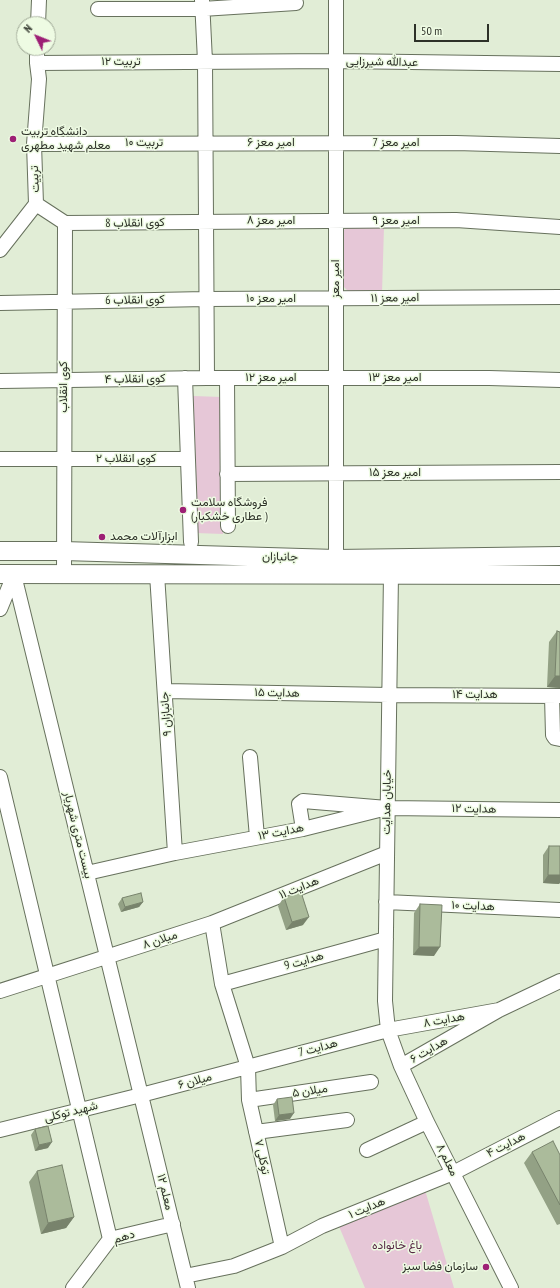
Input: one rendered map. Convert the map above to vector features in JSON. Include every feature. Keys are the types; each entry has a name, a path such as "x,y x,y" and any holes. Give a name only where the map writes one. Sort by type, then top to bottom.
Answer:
{"main road":[{"name":"جانبازان","path":"0,551 336,559 560,556"},
{"name":"جانبازان","path":"7,574 560,575"}],"street":[{"path":"38,16 39,0"},
{"name":"امیر معز","path":"336,0 336,559"},
{"path":"98,9 202,4 296,3"},
{"path":"202,4 205,61 207,378"},
{"name":"تربیت","path":"0,250 36,204 34,144 39,79 37,56"},
{"name":"عبدالله شیرزایی","path":"205,61 560,64"},
{"name":"تربیت ۱۲","path":"37,63 205,61"},
{"name":"امیر معز ۶","path":"205,143 336,143"},
{"name":"تربیت ۱۰","path":"34,144 205,143"},
{"name":"امیر معز 7","path":"336,143 456,143 560,146"},
{"path":"36,204 65,224"},
{"name":"امیر معز ۹","path":"337,221 456,220 560,227"},
{"name":"امیر معز ۸","path":"206,222 337,221"},
{"name":"کوی انقلاب 8","path":"65,224 206,222"},
{"name":"کوی انقلاب","path":"64,574 65,224"},
{"name":"امیر معز ۱۱","path":"336,299 560,297"},
{"name":"امیر معز ۱۰","path":"206,299 336,299"},
{"name":"کوی انقلاب 6","path":"0,303 206,299"},
{"path":"185,378 191,542"},
{"name":"امیر معز ۱۲","path":"207,378 336,379"},
{"name":"کوی انقلاب ۴","path":"0,381 207,378"},
{"path":"227,378 228,526"},
{"name":"امیر معز ۱۳","path":"336,379 454,378 560,380"},
{"name":"کوی انقلاب ۲","path":"0,459 188,459"},
{"name":"امیر معز ۱۵","path":"227,474 560,472"},
{"path":"0,610 7,574"},
{"name":"بیست متری شهریار","path":"7,574 87,873 141,1095"},
{"name":"جانبازان ۹","path":"157,574 175,853"},
{"name":"خیابان هدایت","path":"388,1030 385,1001 391,574"},
{"name":"هدایت ۱۵","path":"165,691 389,695"},
{"name":"هدایت ۱۴","path":"389,695 556,696"},
{"path":"556,696 553,735 555,738 560,739"},
{"path":"250,757 257,837"},
{"path":"0,776 110,1239"},
{"path":"303,829 299,804 303,801 387,808"},
{"name":"هدایت ۱۳","path":"87,873 175,853 303,829 387,808"},
{"name":"هدایت ۱۲","path":"387,808 560,810"},
{"name":"هدایت ۱۱","path":"212,923 387,853"},
{"name":"هدایت ۱۰","path":"386,902 560,910"},
{"name":"میلان ۸","path":"0,991 212,923"},
{"name":"توکلی ۷","path":"212,923 222,984 248,1067 249,1100 282,1247"},
{"name":"هدایت 9","path":"222,984 386,939"},
{"path":"499,1010 560,981"},
{"name":"هدایت ۸","path":"388,1030 499,1010"},
{"name":"هدایت ۶","path":"401,1066 499,1010"},
{"name":"معلم ۸","path":"388,1030 401,1066 427,1122 510,1288"},
{"name":"هدایت 7","path":"248,1067 388,1030"},
{"name":"میلان ۶","path":"141,1095 248,1067"},
{"name":"میلان ۵","path":"249,1100 371,1082"},
{"name":"شهید توکلی","path":"0,1130 141,1095"},
{"name":"معلم ۱۲","path":"141,1095 187,1282"},
{"name":"هدایت ۴","path":"453,1172 560,1118"},
{"path":"256,1132 347,1120"},
{"path":"367,1150 427,1122"},
{"name":"هدایت ۱","path":"187,1282 234,1266 282,1247 322,1226 453,1172"},
{"name":"دهم","path":"73,1288 110,1239 173,1224"}],"green space":[{"path":"348,226 384,227 382,293 349,292 344,287 343,231"},
{"path":"193,396 222,397 223,534 196,533"},
{"name":"باغ خانواده","path":"425,1190 454,1288 365,1288 338,1224"}],"building":[{"path":"557,631 560,632 560,676 555,676"},
{"path":"549,846 560,846 560,875 548,875"},
{"path":"301,892 309,917 292,922 284,897"},
{"path":"141,893 143,902 125,907 122,898"},
{"path":"420,904 442,905 440,947 419,947"},
{"path":"292,1097 294,1113 279,1115 277,1099"},
{"path":"48,1126 52,1142 39,1145 35,1129"},
{"path":"553,1141 560,1155 560,1205 532,1152"},
{"path":"62,1165 74,1217 48,1223 37,1171"}],"place":[{"name":"دانشگاه تربیت معلم شهید مطهری","path":"13,139"},
{"name":"فروشگاه سلامت (عطاری خشکبار )","path":"183,510"},
{"name":"ابزارآلات محمد","path":"102,537"},
{"name":"سازمان فضا سبز","path":"486,1267"}]}
